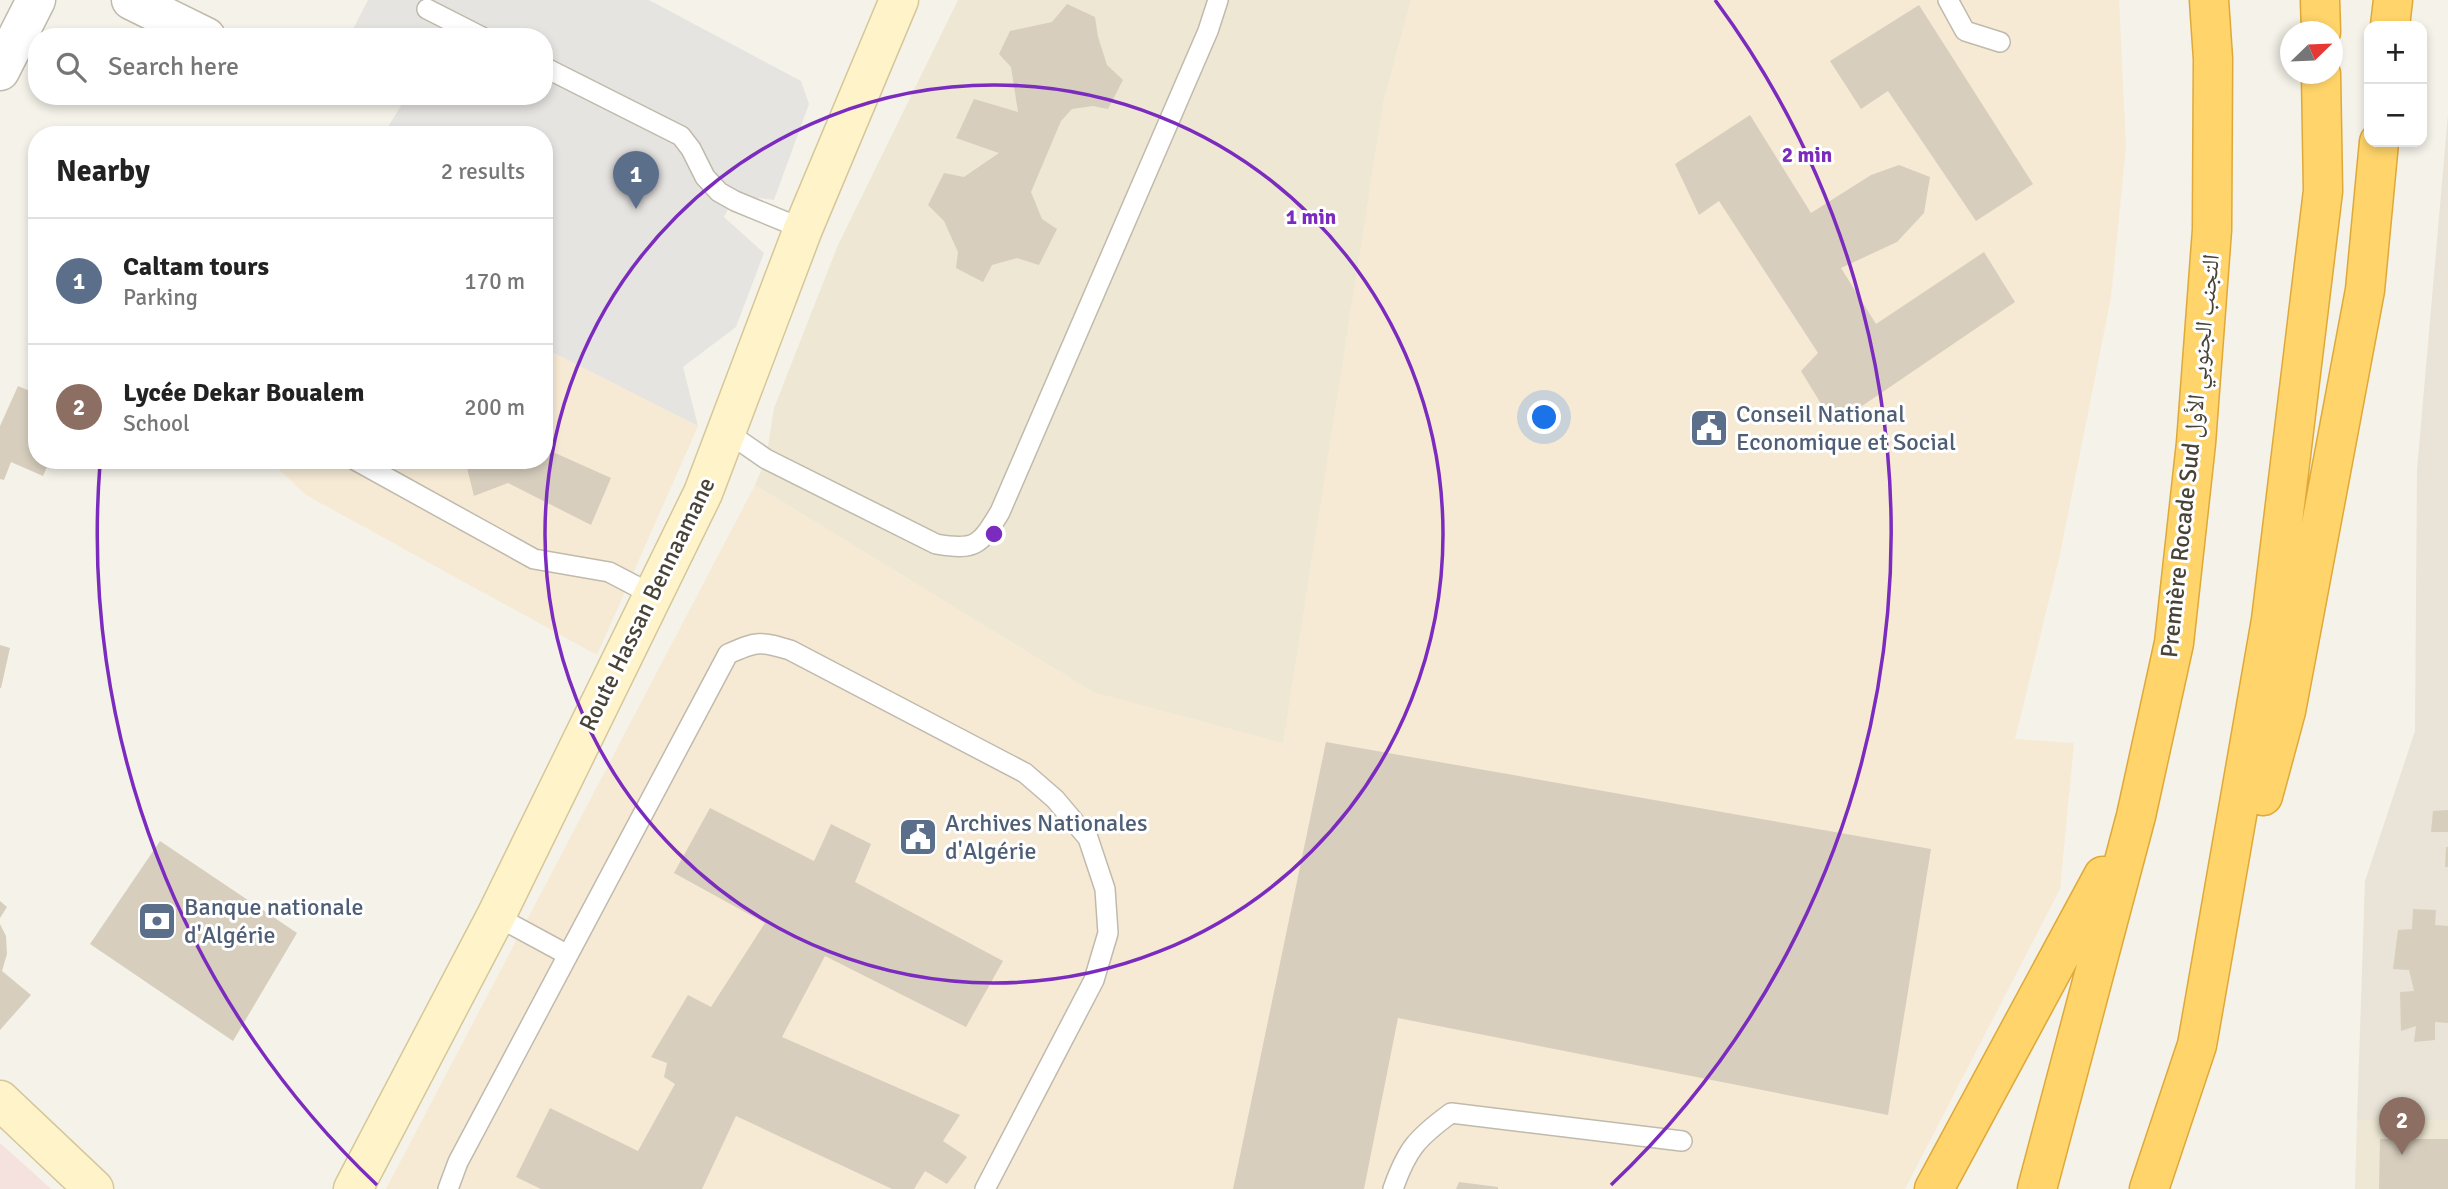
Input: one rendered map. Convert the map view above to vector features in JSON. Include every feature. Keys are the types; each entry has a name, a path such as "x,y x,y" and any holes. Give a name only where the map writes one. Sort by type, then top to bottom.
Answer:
{"highway":[{"name":"Première Rocade Sud التجنب الجنوبي الأول","path":"2037,1189 2136,816 2174,643 2196,443 2212,230 2213,59 2210,0"},
{"path":"2320,0 2321,21"},
{"path":"2391,21 2393,0"},
{"path":"2197,1045 2272,620 2323,191 2321,84"},
{"path":"2149,1189 2197,1045 2286,711 2365,290 2379,147"},
{"path":"1934,1189 2136,816"}],"main road":[{"name":"Route Hassan Bennaamane","path":"352,1189 496,916 703,493 803,229 899,0"},
{"path":"0,1100 94,1189"}],"street":[{"path":"0,71 36,0"},
{"path":"131,0 188,28"}],"lane":[{"path":"727,432 766,459 936,544 960,548 983,540 1000,512 1208,31 1218,0"},
{"path":"1948,0 1965,31 2000,42"},
{"path":"427,9 464,28"},
{"path":"553,72 681,136 705,177 719,192 803,229"},
{"path":"371,469 534,559 609,572 653,595"},
{"path":"448,1189 458,1162 728,654 754,643 790,650 1025,773 1055,799 1088,838 1105,889 1108,933 1094,980 985,1189"},
{"path":"496,916 568,955"},
{"path":"1393,1189 1404,1159 1425,1132 1451,1113 1682,1141"}],"shaded area":[{"path":"368,0 649,0 801,81 809,104 774,200 735,195 724,217 764,253 736,327 683,367 698,426 553,353 553,126 389,126 401,105 553,105 553,28 354,28"},
{"path":"958,0 1411,0 1383,104 1283,743 1093,692 755,485 766,459 774,408 838,245"},
{"path":"1411,0 2119,0 2126,147 2111,297 2059,559 2015,739 2074,743 2060,889 1905,1189 386,1189 755,485 1093,692 1383,104"},
{"path":"2448,114 2448,1120 2357,1120 2365,881 2415,731 2417,470"},
{"path":"553,353 698,426 597,655 306,495 279,469 553,469"},
{"path":"2357,1120 2448,1120 2448,1189 2355,1189"},
{"path":"0,1143 51,1189 0,1189"}],"building":[{"path":"1067,4 1095,17 1107,65 1123,80 1108,109 1093,106 1072,109 1061,121 1031,192 1042,219 1057,229 1039,265 1017,258 992,265 983,282 956,268 958,252 944,221 928,205 944,173 964,177 999,153 956,138 974,99 1018,112 1011,67 999,54 1010,31 1052,22"},
{"path":"1919,5 2033,184 1976,221 1888,91 1861,109 1830,61"},
{"path":"1750,115 1811,213 1871,175 1899,165 1930,177 1924,213 1897,242 1841,268 1876,324 1984,252 2015,302 1834,425 1801,371 1818,353 1719,201 1699,215 1675,164"},
{"path":"18,386 28,390 28,469 46,469 43,476 11,462 4,480 0,479 0,426"},
{"path":"553,452 611,478 591,525 508,483 474,496 467,469 553,469"},
{"path":"0,645 10,648 1,688 0,688"},
{"path":"1326,742 1931,849 1888,1115 1398,1018 1364,1189 1233,1189"},
{"path":"710,808 814,861 831,824 871,844 855,882 1003,961 966,1027 825,956 782,1037 960,1115 943,1141 967,1157 947,1184 925,1171 914,1189 892,1189 736,1116 702,1189 541,1189 516,1177 550,1108 638,1151 675,1084 664,1077 667,1063 651,1057 688,995 711,1007 765,923 674,873"},
{"path":"2448,810 2448,832 2431,832 2433,811"},
{"path":"160,841 297,933 233,1041 90,944"},
{"path":"2448,847 2448,867 2445,867"},
{"path":"0,901 7,907 0,918"},
{"path":"2413,909 2436,910 2435,925 2448,926 2448,1023 2435,1022 2435,1040 2414,1042 2416,1026 2401,1031 2400,992 2414,991 2409,970 2393,969 2398,930 2412,929"},
{"path":"0,924 6,936 7,954 2,971 31,995 0,1030"},
{"path":"2380,1139 2448,1139 2448,1189 2379,1189"},
{"path":"1459,1182 1498,1187 1498,1189 1456,1189"}],"place":[{"name":"Caltam tours","path":"636,209"},
{"name":"Conseil National Economique et Social","path":"1709,428"},
{"name":"Archives Nationales d'Algérie","path":"918,837"},
{"name":"Banque nationale d'Algérie","path":"157,921"},
{"name":"Lycée Dekar Boualem","path":"2402,1155"}]}
